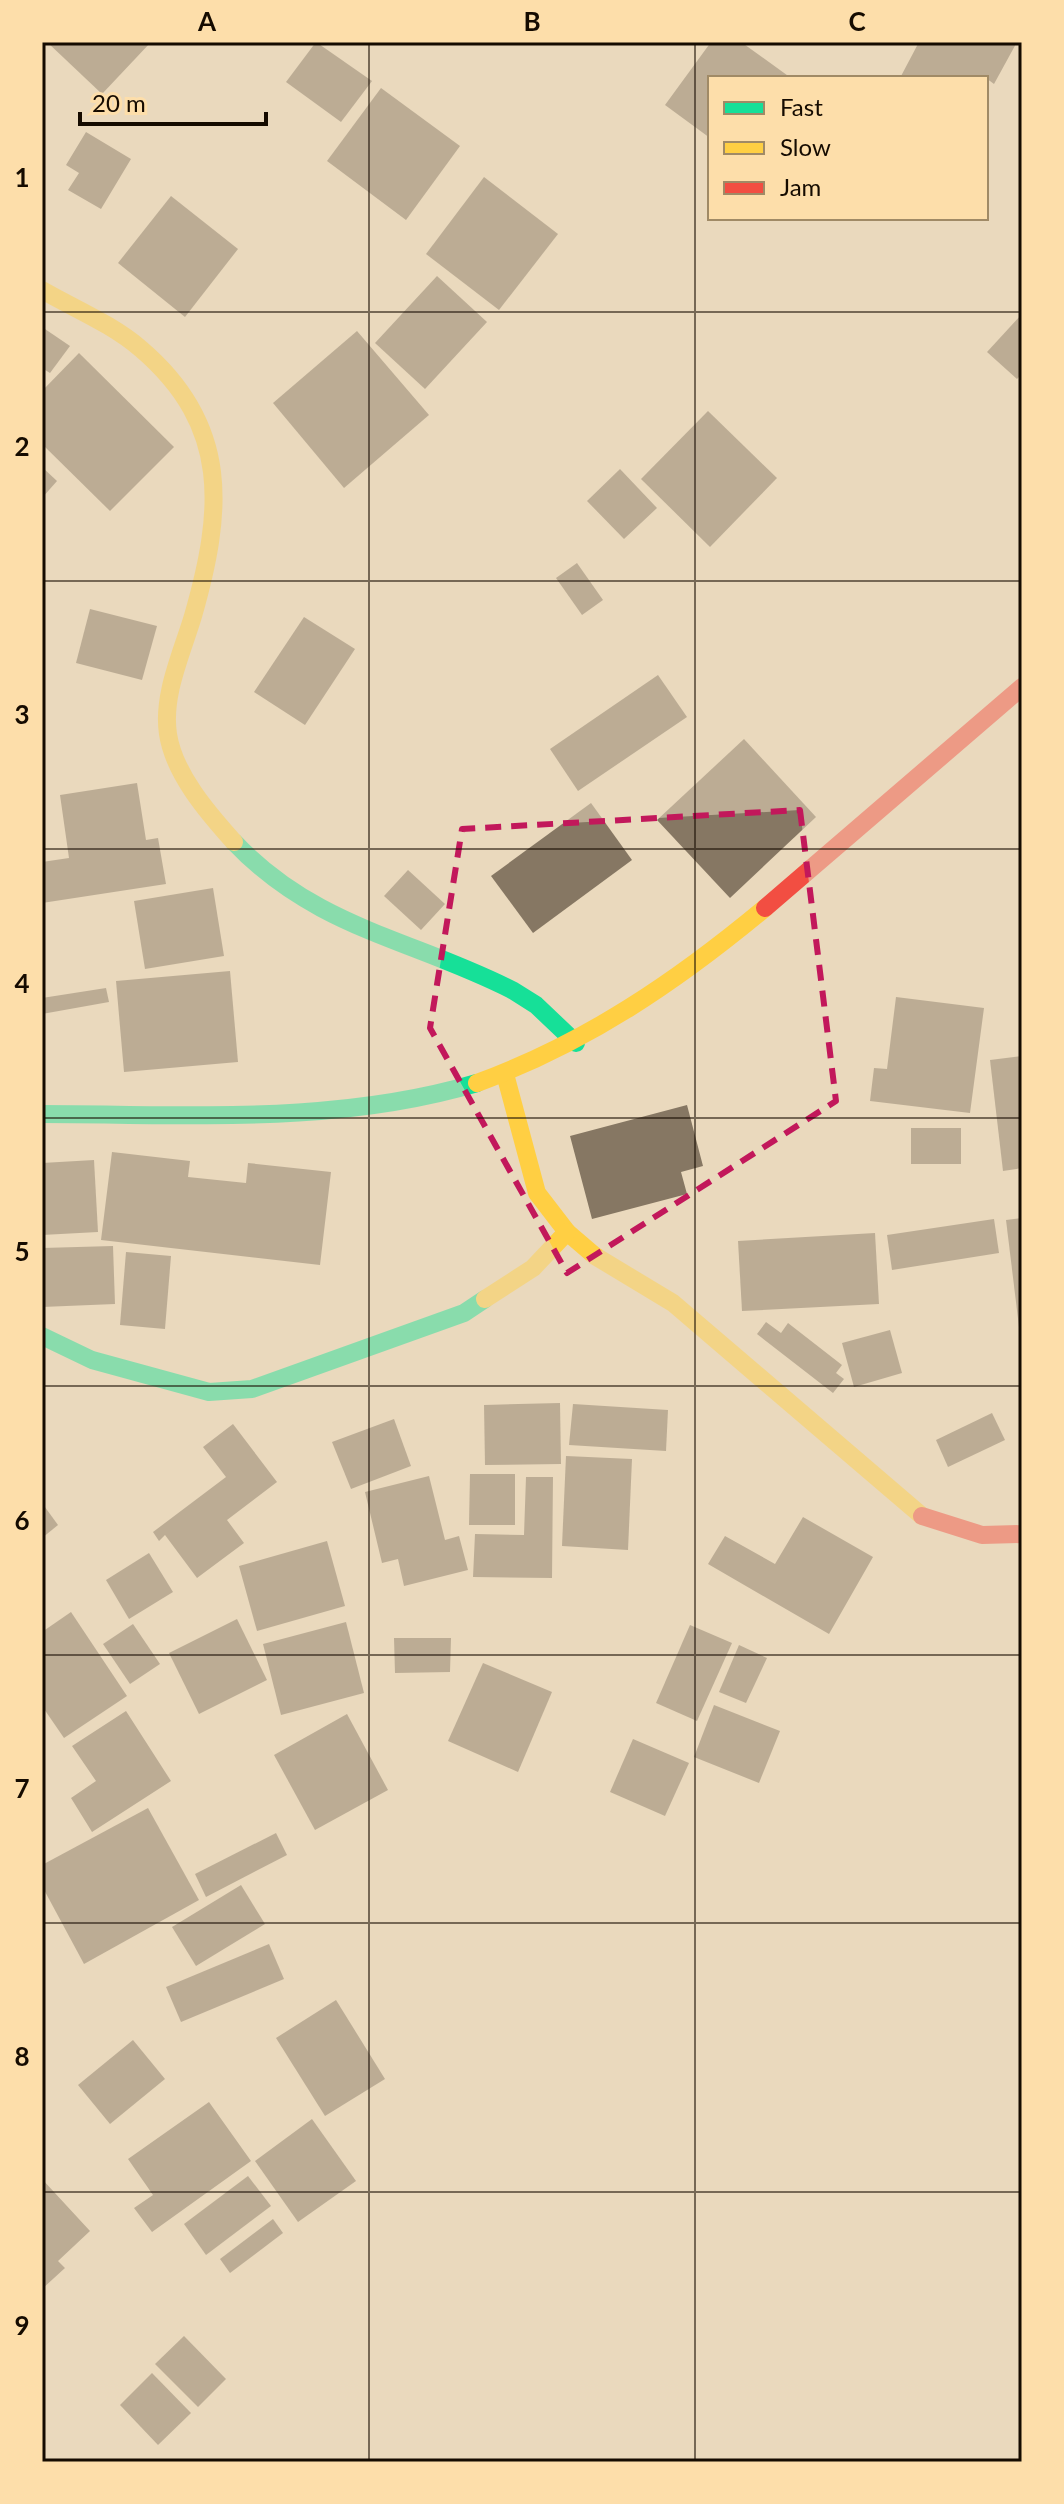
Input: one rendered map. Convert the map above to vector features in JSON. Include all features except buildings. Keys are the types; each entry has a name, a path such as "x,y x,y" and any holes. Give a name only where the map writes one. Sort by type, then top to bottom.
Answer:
{"street":[{"path":"42,290 140,347 170,376 194,411 209,449 217,488 216,528 167,702 167,729 175,756 214,819 254,862 309,904 521,995 576,1043"},
{"path":"42,1114 312,1112 416,1099 505,1074 576,1043 637,1007 707,958 1022,687"},
{"path":"505,1074 537,1193 567,1232 595,1256 673,1303 923,1517 982,1535 1022,1534"},
{"path":"42,1336 92,1360 209,1392 252,1389 464,1313 533,1268 567,1232"}],"highlighted area":[{"path":"800,810 836,1101 567,1273 430,1028 462,829"}],"traffic: fast":[{"path":"234,842 265,871 331,913 512,990 536,1005 576,1043"},
{"path":"42,1114 206,1115 316,1111 370,1106 477,1083"},
{"path":"42,1336 92,1360 209,1392 252,1389 464,1313 485,1299"}],"traffic: slow":[{"path":"42,290 106,324 141,349 170,378 191,408 205,440 212,472 210,541 193,616 170,689 168,734 171,749 185,778 203,806 234,842"},
{"path":"477,1083 593,1030 698,961 765,908"},
{"path":"505,1074 537,1193 567,1232 595,1256 673,1303 922,1516"},
{"path":"485,1299 533,1268 567,1232"}],"traffic: jam":[{"path":"765,908 1022,687"},
{"path":"922,1516 982,1535 1022,1534"}]}
